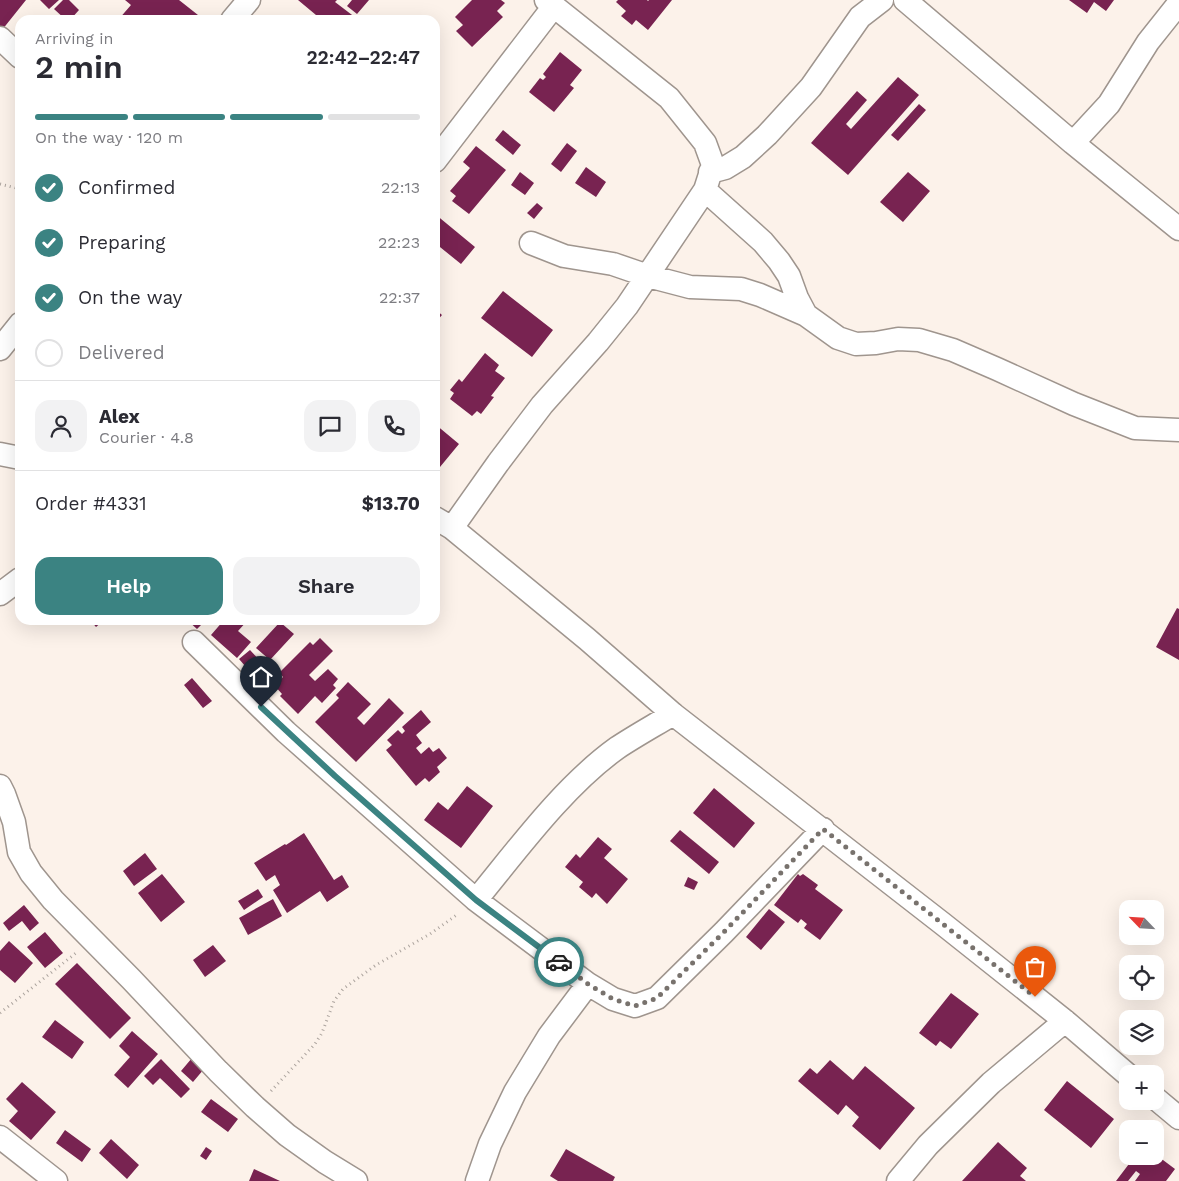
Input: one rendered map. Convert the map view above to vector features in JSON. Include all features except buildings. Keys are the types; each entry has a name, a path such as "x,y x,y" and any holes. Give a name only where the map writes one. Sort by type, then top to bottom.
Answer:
{"street":[{"path":"236,15 248,0"},
{"path":"708,181 743,157 767,134 811,87 860,17 873,5 882,0"},
{"path":"905,0 1073,143 1179,229"},
{"path":"1073,143 1110,104 1148,42 1179,2"},
{"path":"440,154 550,3 669,98 705,144 713,165 708,181 648,276 598,342 542,405 498,463 444,523 588,639 673,714 823,829 1065,1021 1119,1067"},
{"path":"0,38 15,52"},
{"path":"708,181 763,242 790,276 797,298 806,316"},
{"path":"531,244 564,256 613,264 690,287 741,289 760,295 806,316 838,338 856,344 898,339 919,340 953,350 997,368 1111,420 1135,428 1179,430"},
{"path":"0,349 15,330"},
{"path":"0,454 15,457"},
{"path":"0,594 15,582"},
{"path":"194,642 307,751 476,900 588,984 613,999 635,1006 657,998 823,829"},
{"path":"476,900 536,826 578,782 617,748 673,714"},
{"path":"0,786 14,822 19,852 30,873 93,941 254,1107 287,1135 356,1181"},
{"path":"477,1181 490,1144 516,1092 549,1036 588,984"},
{"path":"898,1181 928,1144 991,1083 1065,1021"},
{"path":"1164,1106 1179,1118"},
{"path":"0,1137 56,1181"}],"path":[{"path":"0,184 15,188"},
{"path":"254,1107 304,1058 315,1044 322,1032 334,1001 343,989 376,965 430,934 476,900"},
{"path":"0,1013 93,941"}],"way so far":[{"path":"559,962 588,984 613,999 635,1006 657,998 724,932 823,829 1035,997"}],"route":[{"path":"261,707 335,776 476,900 559,962"}]}
